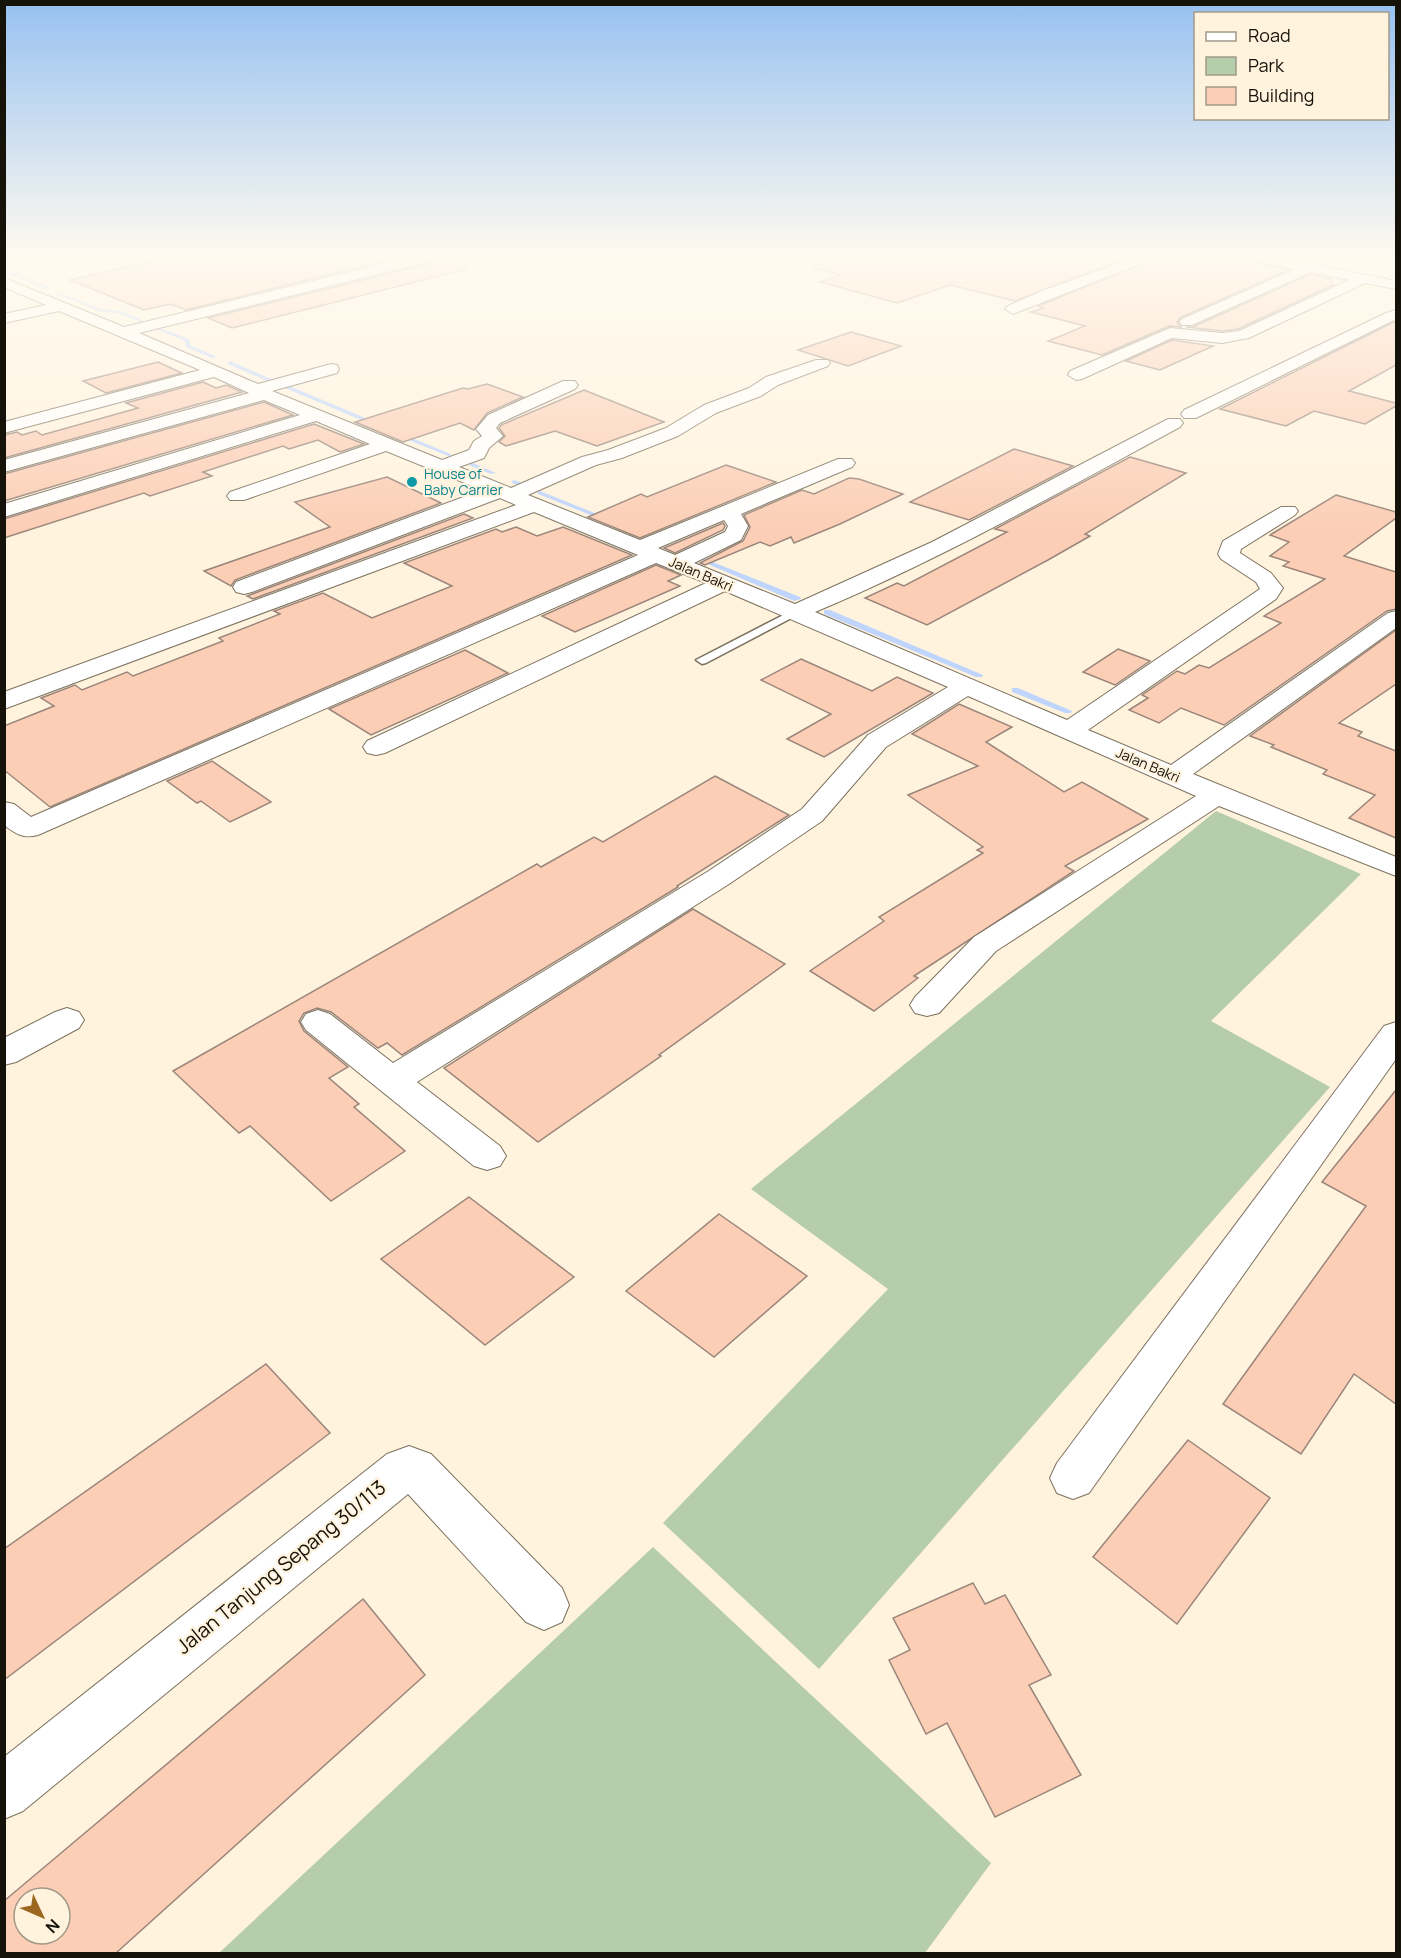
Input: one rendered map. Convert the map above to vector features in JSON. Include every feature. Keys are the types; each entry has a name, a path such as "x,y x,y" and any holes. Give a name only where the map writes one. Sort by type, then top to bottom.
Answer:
{"street":[{"name":"Jalan Bakri","path":"164,349 261,392 795,612 1217,795 1396,867"},
{"path":"1076,375 1133,349"},
{"path":"795,612 847,592 915,559 1182,419 1325,349"},
{"path":"244,587 499,490 672,432 710,409 755,392 772,381 822,363"},
{"path":"4,466 261,392 331,369"},
{"path":"4,428 216,371"},
{"path":"442,466 477,454 481,445 494,436 485,429 494,418 569,384"},
{"path":"4,511 318,415"},
{"path":"237,496 316,466 388,444"},
{"path":"499,490 531,467 550,463 592,460"},
{"path":"4,810 28,829 657,555 729,511 845,463"},
{"path":"4,701 534,504"},
{"path":"657,555 734,536 738,526 729,511"},
{"path":"1069,732 1268,594 1272,588 1268,579 1235,561 1229,554 1231,546 1287,511"},
{"path":"376,747 723,584"},
{"path":"1173,776 1396,618"},
{"path":"393,1080 718,878 812,815 877,741 966,687"},
{"path":"927,1005 985,944 1217,795"},
{"path":"4,1053 67,1020"},
{"path":"318,1022 487,1156"},
{"path":"1073,1478 1396,1035"},
{"name":"Jalan Tanjung Sepang 30/113","path":"4,1792 403,1469 409,1467 415,1469 544,1605"}],"lane":[{"path":"702,660 795,612"}],"green space":[{"path":"1216,811 1361,874 1211,1021 1330,1087 819,1669 663,1523 888,1289 751,1189"},
{"path":"653,1547 991,1863 925,1953 219,1953"}],"building":[{"path":"800,349 892,349 848,366 798,350"},
{"path":"1080,349 1115,349 1102,355"},
{"path":"1151,349 1206,349 1160,370 1126,361"},
{"path":"1339,349 1396,349 1396,365 1349,391 1396,403 1396,406 1365,424 1314,411 1286,426 1220,409"},
{"path":"158,362 182,373 106,393 83,381"},
{"path":"203,382 216,388 226,385 242,392 4,458 4,435 17,432 22,435 36,431 42,435 138,408 126,403"},
{"path":"487,384 523,397 487,413 474,430 460,423 403,442 355,422 463,388 468,389"},
{"path":"584,390 664,422 597,446 555,431 506,446 499,442 505,436 499,428 501,425"},
{"path":"264,402 293,415 4,501 4,474"},
{"path":"314,424 364,444 340,452 318,440 289,449 283,446 203,472 212,476 150,496 144,493 4,538 4,519"},
{"path":"1014,449 1073,466 969,520 910,502"},
{"path":"1130,457 1186,473 1085,534 1090,536 927,625 865,598 897,583 904,586 1007,532 995,529"},
{"path":"726,465 776,482 640,538 588,517 641,494 647,497"},
{"path":"387,477 441,503 235,580 231,586 204,571 330,527 295,502"},
{"path":"849,478 859,479 903,494 794,543 791,537 770,546 760,542 705,565 700,563 743,541 750,527 744,515 802,490 814,494"},
{"path":"1336,495 1396,512 1396,518 1344,556 1396,572 1396,609 1387,611 1224,725 1181,708 1159,723 1129,710 1148,698 1142,695 1177,671 1185,674 1199,665 1209,668 1281,623 1264,616 1325,579 1283,566 1289,562 1270,556 1289,542 1270,535"},
{"path":"464,514 473,518 253,599 247,596"},
{"path":"723,523 725,526 723,530 675,553 664,548"},
{"path":"516,527 537,536 563,527 632,555 50,807 4,770 4,726 54,706 41,698 75,685 82,690 127,672 133,676 223,641 219,638 280,614 274,611 323,593 372,618 452,586 404,563 496,529 502,532"},
{"path":"656,565 681,575 668,581 680,586 575,632 542,616"},
{"path":"1396,630 1396,684 1339,723 1362,732 1358,736 1396,751 1396,838 1349,818 1375,795 1323,774 1327,770 1250,736"},
{"path":"1118,649 1150,661 1115,685 1083,672"},
{"path":"465,650 508,673 371,735 329,709"},
{"path":"801,659 872,691 897,677 933,693 824,757 787,739 831,714 761,680"},
{"path":"959,704 1012,727 986,742 1064,792 1082,782 1148,819 1065,866 1074,871 914,976 918,978 874,1011 810,971 884,921 879,917 983,853 977,850 983,847 908,795 978,766 912,734"},
{"path":"212,761 271,802 230,822 201,801 197,803 167,781"},
{"path":"715,776 789,815 678,887 402,1055 387,1043 378,1048 331,1012 317,1008 304,1013 299,1021 304,1031 348,1067 329,1078 359,1104 354,1107 405,1151 331,1201 250,1126 239,1133 173,1071 537,864 541,867 594,837 603,842"},
{"path":"693,909 785,964 659,1055 661,1056 538,1142 444,1068"},
{"path":"1396,1090 1396,1404 1354,1374 1301,1454 1223,1404 1366,1206 1322,1182"},
{"path":"469,1197 574,1277 485,1345 381,1259"},
{"path":"719,1214 807,1276 714,1357 626,1291"},
{"path":"266,1364 330,1433 4,1680 4,1549"},
{"path":"1188,1440 1270,1498 1177,1624 1093,1557"},
{"path":"973,1583 985,1604 1005,1595 1051,1675 1029,1685 1081,1775 995,1817 947,1723 926,1734 889,1660 910,1650 893,1618"},
{"path":"363,1599 425,1675 116,1953 4,1953 4,1901 12,1894 12,1946 72,1946 72,1886 22,1886"}],"waterway":[{"path":"196,349 214,357"},
{"path":"230,363 269,380"},
{"path":"287,387 375,424"},
{"path":"398,434 450,455"},
{"path":"471,464 493,473"},
{"path":"514,482 518,483"},
{"path":"540,493 605,519"},
{"path":"705,561 797,599"},
{"path":"827,612 979,675"},
{"path":"1015,690 1068,711"}],"place":[{"name":"House of Baby Carrier","path":"412,482"}]}
